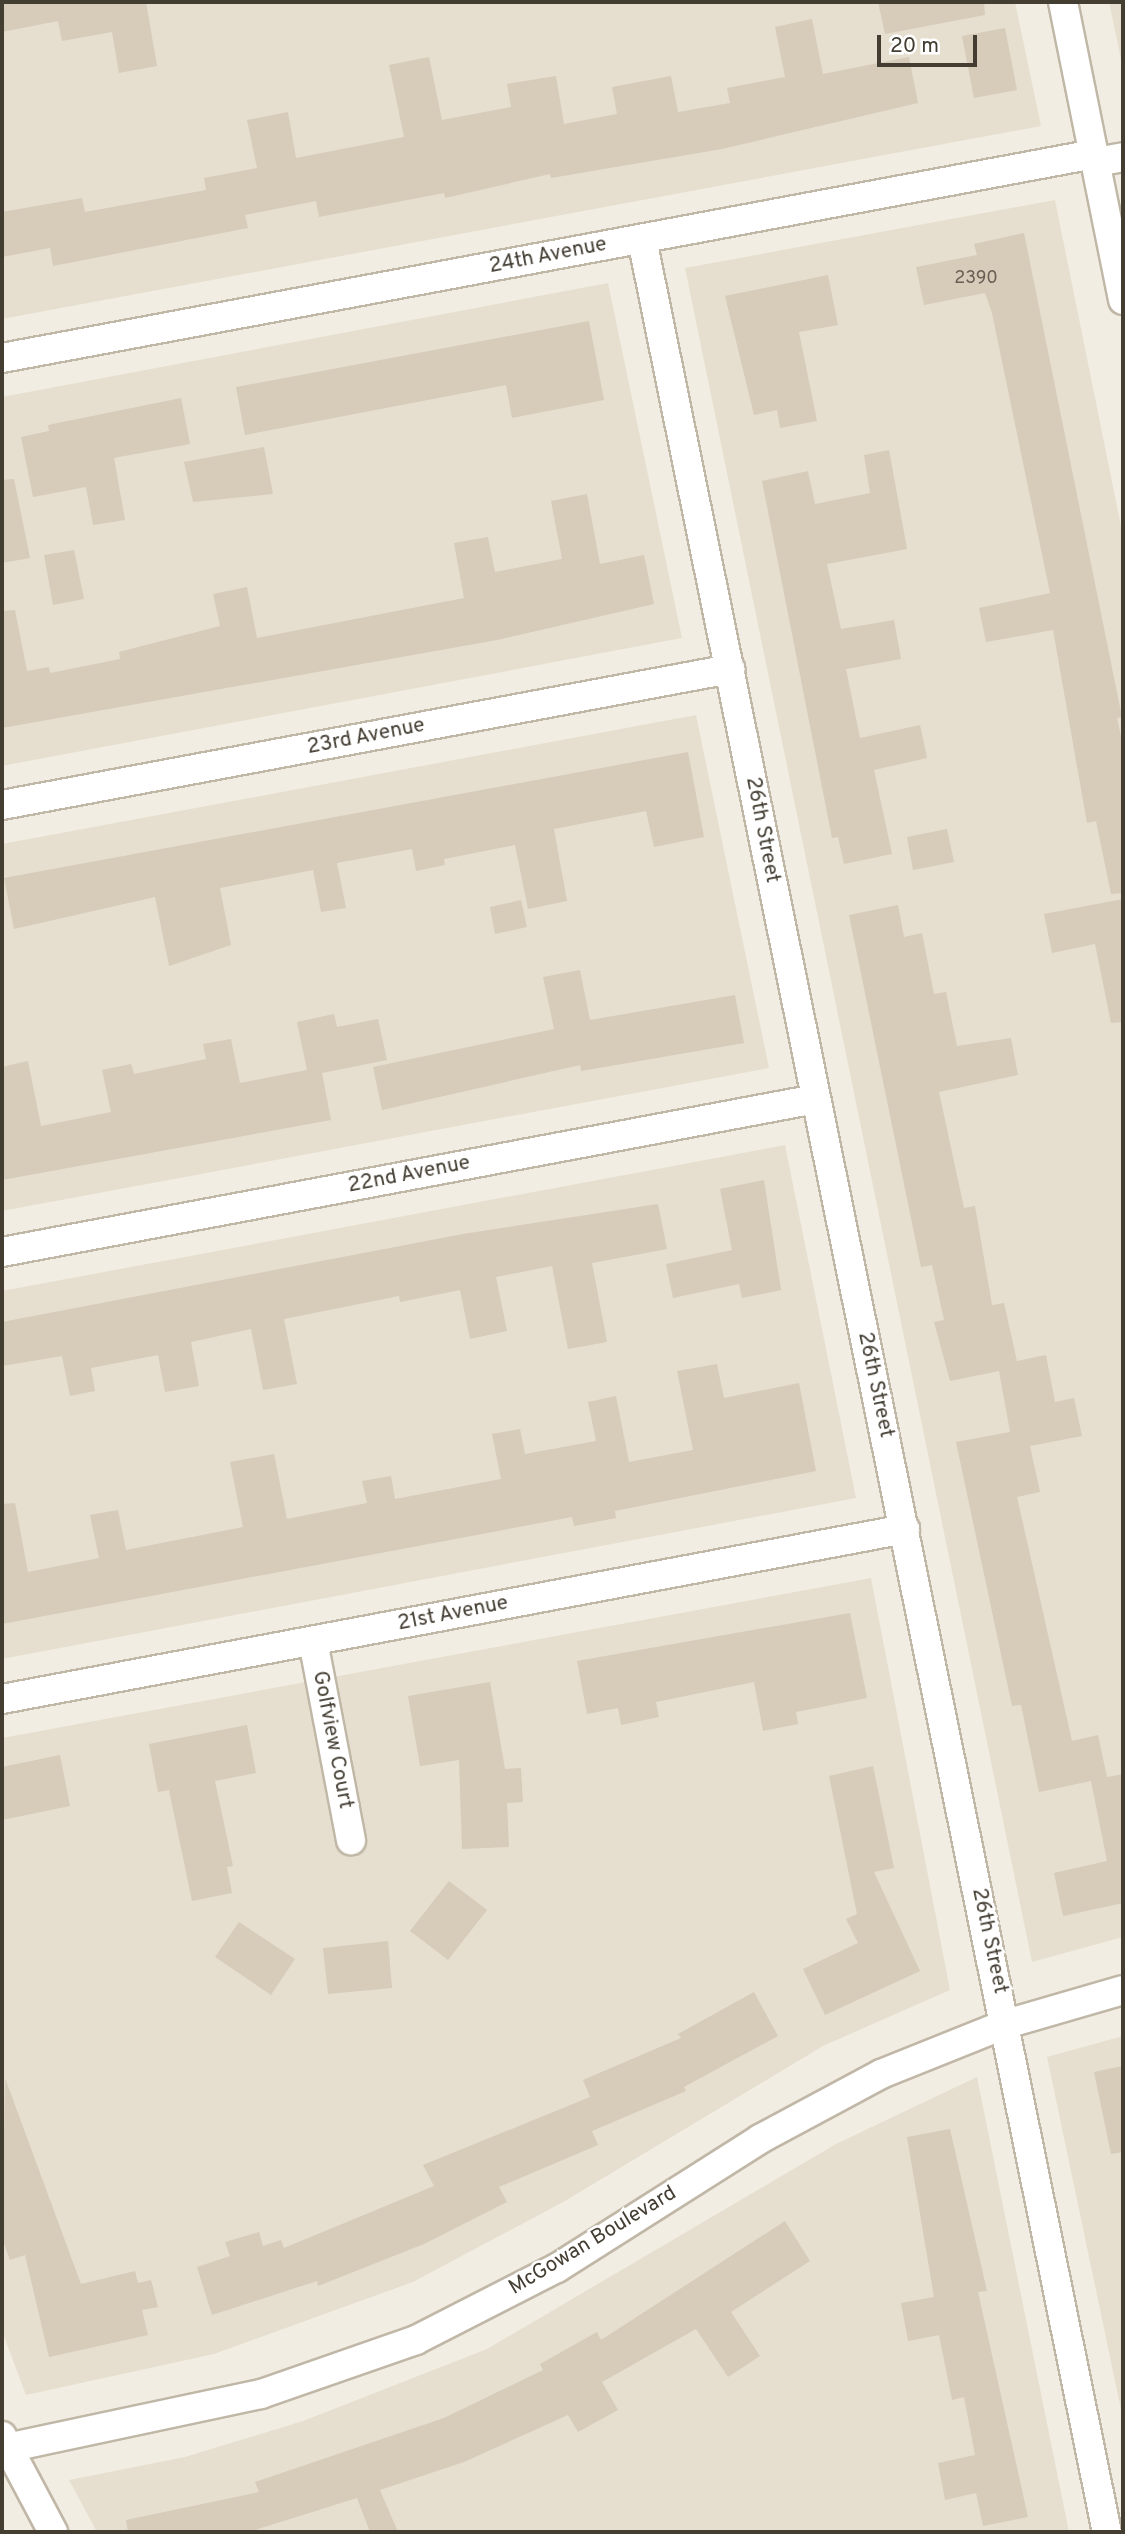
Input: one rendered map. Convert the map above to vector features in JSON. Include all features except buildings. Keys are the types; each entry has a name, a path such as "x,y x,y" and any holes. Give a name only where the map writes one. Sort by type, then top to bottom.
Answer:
{"street":[{"path":"1063,2 1123,300"},
{"name":"24th Avenue","path":"2,358 642,239 1095,158 1123,157"},
{"name":"26th Street","path":"642,239 1107,2532"},
{"name":"23rd Avenue","path":"2,805 730,669"},
{"name":"22nd Avenue","path":"2,1252 816,1099"},
{"name":"21st Avenue","path":"2,1699 905,1529"},
{"name":"Golfview Court","path":"313,1641 351,1840"},
{"name":"McGowan Boulevard","path":"4,2445 261,2394 416,2340 557,2268 772,2132 881,2074 1006,2024 1123,1990"},
{"path":"4,2445 53,2532"}],"shaded area":[{"path":"2,2 1015,2 1041,126 2,319"},
{"path":"1109,2 1123,2 1123,69"},
{"path":"1055,200 1123,536 1123,1937 1032,1962 685,268"},
{"path":"608,283 682,638 2,766 2,397"},
{"path":"696,715 769,1068 2,1211 2,844"},
{"path":"785,1145 856,1498 2,1659 2,1291"},
{"path":"871,1578 950,1990 823,2046 565,2201 413,2282 214,2354 26,2395 2,2331 2,1738"},
{"path":"1123,2036 1123,2419 1047,2057"},
{"path":"977,2077 1069,2532 97,2532 69,2480 185,2457 303,2421 487,2349 836,2144"}]}
